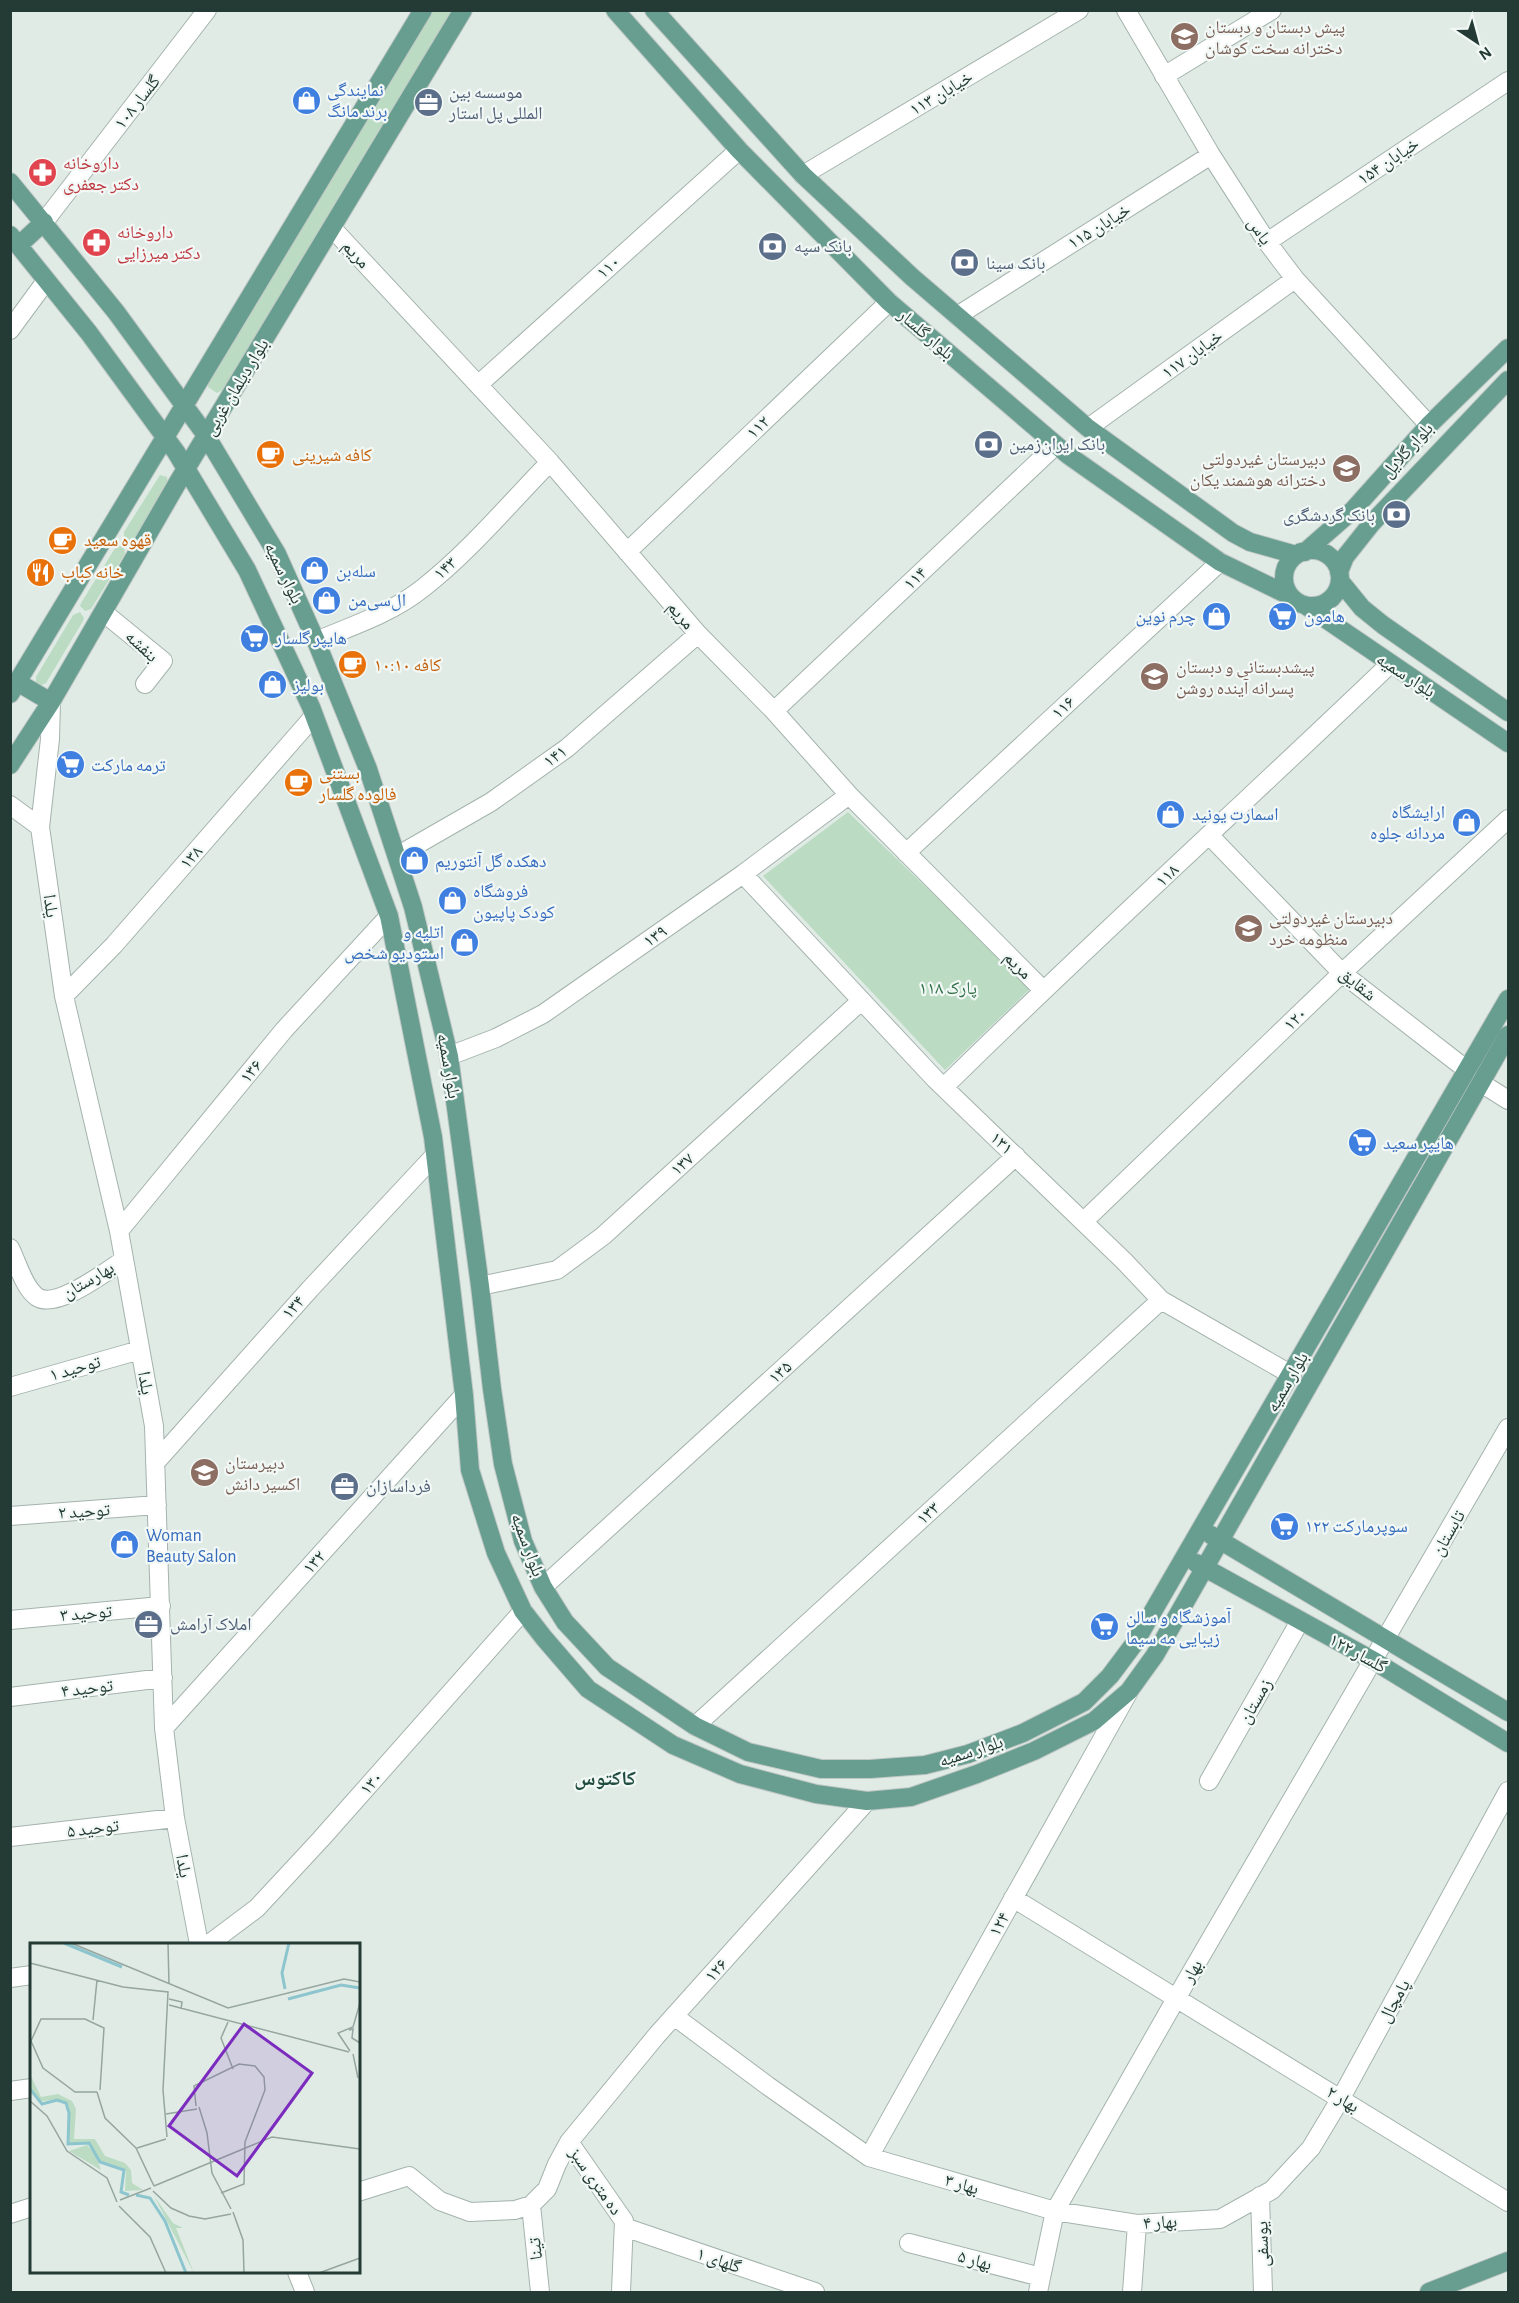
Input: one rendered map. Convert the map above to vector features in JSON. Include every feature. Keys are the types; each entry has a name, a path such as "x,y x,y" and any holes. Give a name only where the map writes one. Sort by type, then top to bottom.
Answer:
{"main road":[{"name":"بلوار دیلمان غربی","path":"14,688 423,10"},
{"name":"بلوار دیلمان غربی","path":"10,765 51,702 186,469 463,10"},
{"name":"بلوار گلسار","path":"615,10 739,150 889,302 1056,445 1220,562 1297,601"},
{"name":"بلوار گلسار","path":"663,13 803,175 912,277 1089,428 1233,533 1250,542 1301,553"},
{"name":"بلوار سمیه","path":"10,182 116,312 206,436 277,554 316,641 368,769 413,907 449,1056 503,1464 520,1533 543,1587 565,1622 607,1666 695,1726 748,1752 821,1769 870,1769 925,1765 968,1754 1023,1733 1084,1702 1110,1676 1134,1644 1509,999"},
{"path":"15,240 44,222"},
{"name":"بلوار سمیه","path":"15,240 89,333 165,437 247,570 314,716 389,916 435,1155 464,1395 470,1470 496,1553 523,1611 588,1689 673,1745 740,1774 816,1794 867,1801 911,1797 977,1774 1034,1751 1094,1721 1129,1691 1155,1655 1509,1035"},
{"name":"بلوار گلایل","path":"1301,553 1353,510 1429,425 1509,348"},
{"name":"بلوار گلایل","path":"1339,577 1345,557 1372,523 1509,380"},
{"path":"1322,552 1336,564 1339,577 1337,590 1324,603 1314,606 1297,601 1284,579 1285,570 1301,553 1322,552"},
{"name":"بلوار سمیه","path":"1339,577 1362,608 1383,625 1509,712"},
{"name":"بلوار سمیه","path":"1297,601 1509,743"},
{"path":"14,688 51,702"},
{"path":"371,867 396,856"},
{"path":"1467,1070 1481,1083"},
{"path":"435,1155 462,1150"},
{"path":"1348,1276 1366,1285"},
{"path":"464,1395 492,1389"},
{"name":"گلسار ۱۲۲","path":"1201,1529 1388,1638 1509,1712"},
{"name":"گلسار ۱۲۲","path":"1185,1557 1374,1661 1509,1743"},
{"path":"1429,2292 1509,2261"}],"street":[{"name":"گلسار ۱۰۸","path":"44,222 207,10"},
{"name":"خیابان ۱۱۳","path":"803,175 1079,10"},
{"name":"یاس","path":"1126,10 1210,155 1267,242 1295,279 1429,425"},
{"path":"1164,76 1272,10"},
{"name":"خیابان ۱۵۴","path":"1267,242 1509,81"},
{"name":"۱۱۰","path":"478,385 739,150"},
{"name":"خیابان ۱۱۵","path":"957,316 1210,155"},
{"name":"مریم","path":"332,228 550,462 698,634 774,711 849,795 1043,990"},
{"name":"خیابان ۱۱۷","path":"1089,428 1295,279"},
{"path":"10,330 46,281"},
{"name":"۱۱۲","path":"627,552 889,302"},
{"name":"۱۱۴","path":"774,711 1056,445"},
{"name":"۱۴۳","path":"316,641 382,613 422,589 460,555 550,462"},
{"name":"۱۱۶","path":"906,853 1220,562"},
{"name":"بنفشه","path":"103,612 164,661 145,684"},
{"name":"۱۴۱","path":"396,856 491,802 567,748 698,634"},
{"name":"۱۱۸","path":"944,1087 1043,990 1210,836 1390,664"},
{"name":"یلدا","path":"51,702 50,739 40,827 64,996 119,1231 154,1426 164,1728 176,1818 199,1943"},
{"name":"۱۳۸","path":"64,996 114,945 314,716"},
{"name":"۱۳۹","path":"449,1056 496,1038 543,1014 743,874 849,795"},
{"path":"10,805 40,827"},
{"name":"۱۲۰","path":"1084,1221 1342,973 1509,819"},
{"name":"شقایق","path":"1210,836 1342,973 1467,1070"},
{"name":"۱۳۱","path":"743,874 944,1087 1084,1221 1161,1300 1292,1375"},
{"name":"۱۳۶","path":"119,1231 284,1030 389,916"},
{"name":"۱۳۷","path":"480,1286 557,1270 579,1255 603,1236 861,1000"},
{"path":"1481,1083 1509,1100"},
{"name":"۱۳۴","path":"155,1463 310,1289 435,1155"},
{"name":"۱۳۵","path":"543,1587 1016,1156"},
{"name":"بهارستان","path":"10,1248 28,1286 35,1296 43,1300 56,1299 76,1290 124,1260"},
{"name":"۱۳۳","path":"695,1726 1161,1300"},
{"name":"توحید ۱","path":"10,1387 140,1350"},
{"name":"۱۳۲","path":"164,1728 464,1395"},
{"name":"تابستان","path":"1374,1661 1509,1428"},
{"name":"توحید ۲","path":"10,1516 157,1505"},
{"name":"توحید ۳","path":"10,1620 161,1606"},
{"name":"۱۳۰","path":"210,1943 265,1899 523,1611"},
{"name":"زمستان","path":"1209,1781 1300,1621"},
{"name":"بهار","path":"1040,2285 1055,2211 1177,1997 1374,1661"},
{"name":"توحید ۴","path":"10,1697 163,1678"},
{"name":"۱۲۴","path":"869,2157 1129,1691"},
{"name":"پامچال","path":"1260,2196 1272,2190 1311,2148 1341,2098 1509,1791"},
{"name":"۱۲۶","path":"531,2205 547,2189 556,2163 569,2142 674,2016 867,1801"},
{"name":"توحید ۵","path":"10,1837 176,1818"},
{"name":"بهار ۲","path":"1013,1898 1509,2202"},
{"path":"10,1978 30,1975"},
{"name":"بهار ۳","path":"674,2016 869,2157 1055,2211"},
{"path":"10,2091 30,2088"},
{"name":"ده متری سبز","path":"569,2142 624,2221 621,2292"},
{"path":"360,2191 410,2176 440,2201 470,2212 515,2210 531,2205"},
{"name":"بهار ۴","path":"1055,2211 1137,2224 1220,2218 1260,2196"},
{"name":"یوسفی","path":"1260,2196 1263,2292"},
{"name":"تینا","path":"531,2205 540,2292"},
{"path":"10,2214 30,2209"},
{"path":"1132,2292 1137,2224"},
{"name":"گلهای ۱","path":"624,2227 815,2292"},
{"name":"بهار ۵","path":"909,2243 1040,2285"},
{"path":"298,2273 305,2292"}],"green space":[{"path":"433,11 457,11 226,388 217,393 208,387 208,377"},
{"path":"160,475 167,477 168,484 134,539 128,542 124,539 124,532"},
{"path":"117,545 124,547 125,554 91,609 85,611 80,606 81,603"},
{"path":"80,612 84,618 83,621 46,683 39,686 36,684 36,677 73,615"},
{"name":"پارک ۱۱۸","path":"848,812 1031,988 945,1070 763,876"}],"place":[{"name":"پیش دبستان و دبستان دخترانه سخت کوشان","path":"1184,37"},
{"name":"نمایندگی برند مانگ","path":"306,100"},
{"name":"موسسه بین المللی پل استار","path":"428,102"},
{"name":"داروخانه دکتر جعفری","path":"42,173"},
{"name":"داروخانه دکتر میرزایی","path":"96,242"},
{"name":"بانک سپه","path":"773,246"},
{"name":"بانک سینا","path":"965,263"},
{"name":"بانک ایران‌زمین","path":"988,444"},
{"name":"کافه شیرینی","path":"271,455"},
{"name":"دبیرستان غیردولتی دخترانه هوشمند یکان","path":"1347,469"},
{"name":"بانک گردشگری","path":"1396,515"},
{"name":"قهوه سعید","path":"63,540"},
{"name":"سله‌بن","path":"315,571"},
{"name":"خانه کباب","path":"40,572"},
{"name":"ال‌سی‌من","path":"327,600"},
{"name":"چرم نوین","path":"1217,616"},
{"name":"هامون","path":"1283,616"},
{"name":"هایپر گلسار","path":"254,638"},
{"name":"کافه ۱۰:۱۰","path":"353,665"},
{"name":"پیشدبستانی و دبستان پسرانه آینده روشن","path":"1155,677"},
{"name":"بولیز","path":"272,685"},
{"name":"ترمه مارکت","path":"70,765"},
{"name":"بستنی فالوده گلسار","path":"298,783"},
{"name":"اسمارت یونید","path":"1171,814"},
{"name":"ارایشگاه مردانه جلوه","path":"1466,822"},
{"name":"دهکده گل آنتوریم","path":"414,861"},
{"name":"فروشگاه کودک پاپیون","path":"452,901"},
{"name":"دبیرستان غیردولتی منظومه خرد","path":"1248,928"},
{"name":"اتلیه و استودیو شخص","path":"465,942"},
{"name":"هایپر سعید","path":"1362,1143"},
{"name":"دبیرستان اکسیر دانش","path":"204,1473"},
{"name":"فرداسازان","path":"345,1486"},
{"name":"سوپرمارکت ۱۲۲","path":"1284,1526"},
{"name":"Woman Beauty Salon","path":"125,1545"},
{"name":"املاک آرامش","path":"149,1624"},
{"name":"آموزشگاه و سالن زیبایی مه سیما","path":"1105,1627"}],"district":[{"name":"کاکتوس","path":"605,1778"}]}
